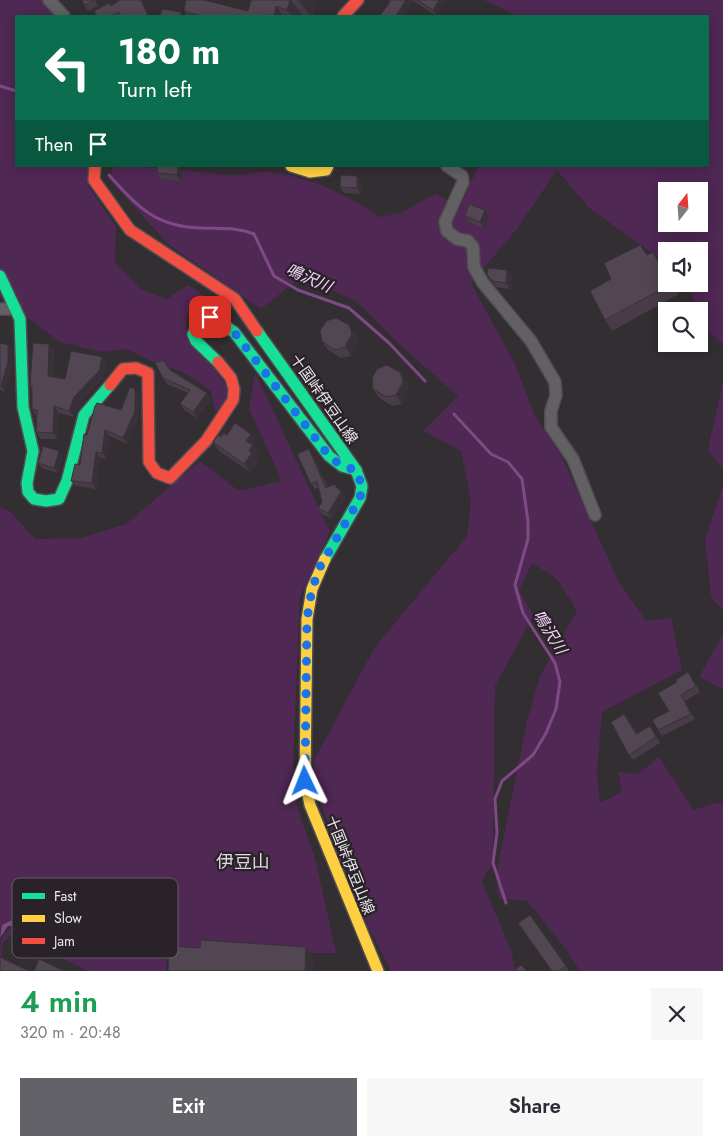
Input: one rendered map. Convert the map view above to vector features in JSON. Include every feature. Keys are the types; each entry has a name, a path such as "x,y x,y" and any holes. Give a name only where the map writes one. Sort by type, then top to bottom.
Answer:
{"main road":[{"path":"344,15 358,0"},
{"name":"十国峠伊豆山線","path":"94,167 94,180 130,230 235,299 356,470 362,486 360,498 320,567 312,589 307,619 305,781 310,805 337,875 378,971"},
{"path":"294,167 310,172 326,170 328,167"},
{"path":"0,276 20,319 23,407 33,451 27,483 28,492 34,499 46,501 60,499 67,481 84,415 123,369 131,367 148,373 149,462 162,477 170,478 206,441 232,400 234,389 231,378 223,366 196,341 193,334 202,318 210,317 220,320 234,332 329,456 342,466 356,470"}],"street":[{"path":"49,0 63,15"},
{"path":"448,167 462,176 463,182 445,222 447,231 457,239 468,241 473,248 474,268 483,283 531,341 555,382 556,395 551,411 552,427 572,459 595,515"},
{"path":"0,309 16,309"}],"shaded area":[{"path":"0,0 44,0 55,15 15,15 15,167 90,167 88,186 116,226 115,263 142,290 167,299 188,285 218,305 186,314 186,333 233,394 215,413 211,391 183,372 158,364 126,349 102,352 60,342 0,296"},
{"path":"484,0 723,0 723,344 708,331 708,302 695,302 690,292 708,292 708,242 658,242 658,257 589,208 557,170 517,229 471,283 514,362 535,416 561,455 619,582 646,621 671,618 682,670 602,712 597,771 600,803 622,792 618,772 638,774 659,757 694,810 715,803 723,803 723,971 580,971 565,948 527,901 499,898 496,876 527,721 540,676 577,611 557,579 532,563 519,591 534,615 495,686 493,863 482,881 512,953 515,971 391,971 369,928 319,800 313,762 375,647 467,536 471,501 461,451 423,431 458,396 402,347 356,301 301,277 261,309 168,244 109,179 114,167 144,167 234,175 260,172 286,174 342,194 380,217 400,213 435,194 460,207 478,167 709,167 709,15 515,15"},
{"path":"255,372 330,532 300,597 293,766 296,803 316,862 336,953 178,955 178,878 12,878 12,920 5,923 0,931 0,507 11,512 35,539 81,538 126,524 200,461 239,491 282,481 249,409"},
{"path":"723,381 723,469 708,450"},
{"path":"723,485 723,611 711,597 705,540"},
{"path":"723,634 723,689 699,677"},
{"path":"12,920 12,926 8,926 0,938 2,925"},
{"path":"12,928 12,935 3,942 0,963 1,941"},
{"path":"62,958 167,958 166,971 88,971"}],"building":[{"path":"82,0 93,0 94,1 84,5"},
{"path":"120,0 141,0 148,15 120,15 119,12 113,15 96,15 94,11 109,3 111,6"},
{"path":"186,0 204,0 248,11 251,0 290,0 287,10 276,6 274,15 198,15 184,11"},
{"path":"391,0 406,0 397,15 381,15"},
{"path":"417,0 439,0 433,10"},
{"path":"162,9 181,12 181,15 160,15"},
{"path":"157,167 178,167 177,175 157,173"},
{"path":"341,175 357,176 357,188 340,187"},
{"path":"469,204 485,210 480,222 465,216"},
{"path":"640,245 647,255 653,252 658,261 658,291 605,320 590,291 611,279 604,263"},
{"path":"488,268 507,270 506,283 492,281 487,275"},
{"path":"336,318 349,325 352,334 345,347 335,350 322,341 320,331 326,321"},
{"path":"0,343 8,345 8,361 1,386 0,386"},
{"path":"33,343 49,344 48,376 65,379 71,351 102,357 99,371 74,397 69,411 54,406 53,433 36,432 37,410 32,409 32,386 30,386"},
{"path":"163,360 170,370 207,393 193,412 180,404 190,390 163,378 155,363"},
{"path":"387,365 400,372 403,382 396,395 386,397 373,389 372,378 377,369"},
{"path":"130,387 135,389 135,411 123,438 105,430 102,453 96,452 92,483 71,481 75,464 80,465 84,434 87,435 95,406 97,403 121,410"},
{"path":"235,423 251,434 246,441 253,445 249,451 252,453 244,464 213,442 218,435 221,437 223,433 227,435"},
{"path":"43,446 59,451 54,468 38,463"},
{"path":"309,449 326,488 334,484 341,492 328,513 318,508 322,502 317,481 311,484 297,454"},
{"path":"688,672 696,686 681,695 691,714 658,730 652,720 669,711 658,693 677,682 675,680"},
{"path":"624,714 636,734 650,726 656,737 629,755 611,722"},
{"path":"530,915 566,966 559,971 552,971 518,923"},
{"path":"201,940 306,947 305,971 168,971 169,958 178,958 178,947 200,948"},
{"path":"0,957 29,971 0,971"},
{"path":"39,959 64,971 34,971"},
{"path":"521,965 527,971 514,971"}],"waterway":[{"name":"鳴沢川","path":"0,86 15,91"},
{"name":"鳴沢川","path":"109,175 148,213 171,224 184,227 234,229 254,234 274,276 298,290 349,308 389,343 425,381"},
{"name":"鳴沢川","path":"454,414 491,454 508,462 522,479 528,521 528,539 515,585 523,613 555,663 560,682 556,709 546,733 533,755 502,781 495,799 497,833 493,863 506,903"}],"traffic: fast":[{"path":"0,276 20,319 23,407 33,451 27,483 28,492 34,499 46,501 59,499 67,481 84,415 110,385"},
{"path":"218,362 196,341 193,334 202,318 215,319 234,332 329,456 342,466 356,470"},
{"path":"257,331 356,470 362,486 360,498 325,559"}],"traffic: slow":[{"path":"294,167 310,172 326,170 328,167"},
{"path":"325,559 312,589 307,619 305,781 310,805 378,971"}],"traffic: jam":[{"path":"344,15 358,0"},
{"path":"95,167 94,180 130,230 235,299 257,331"},
{"path":"110,385 123,369 136,368 148,373 149,462 157,473 170,478 206,441 233,400 234,389 231,378 218,362"}],"district":[{"name":"伊豆山","path":"243,862"}],"route":[{"path":"210,317 220,320 234,332 329,456 342,466 356,470 362,486 360,498 320,567 312,589 307,619 305,781"}]}
